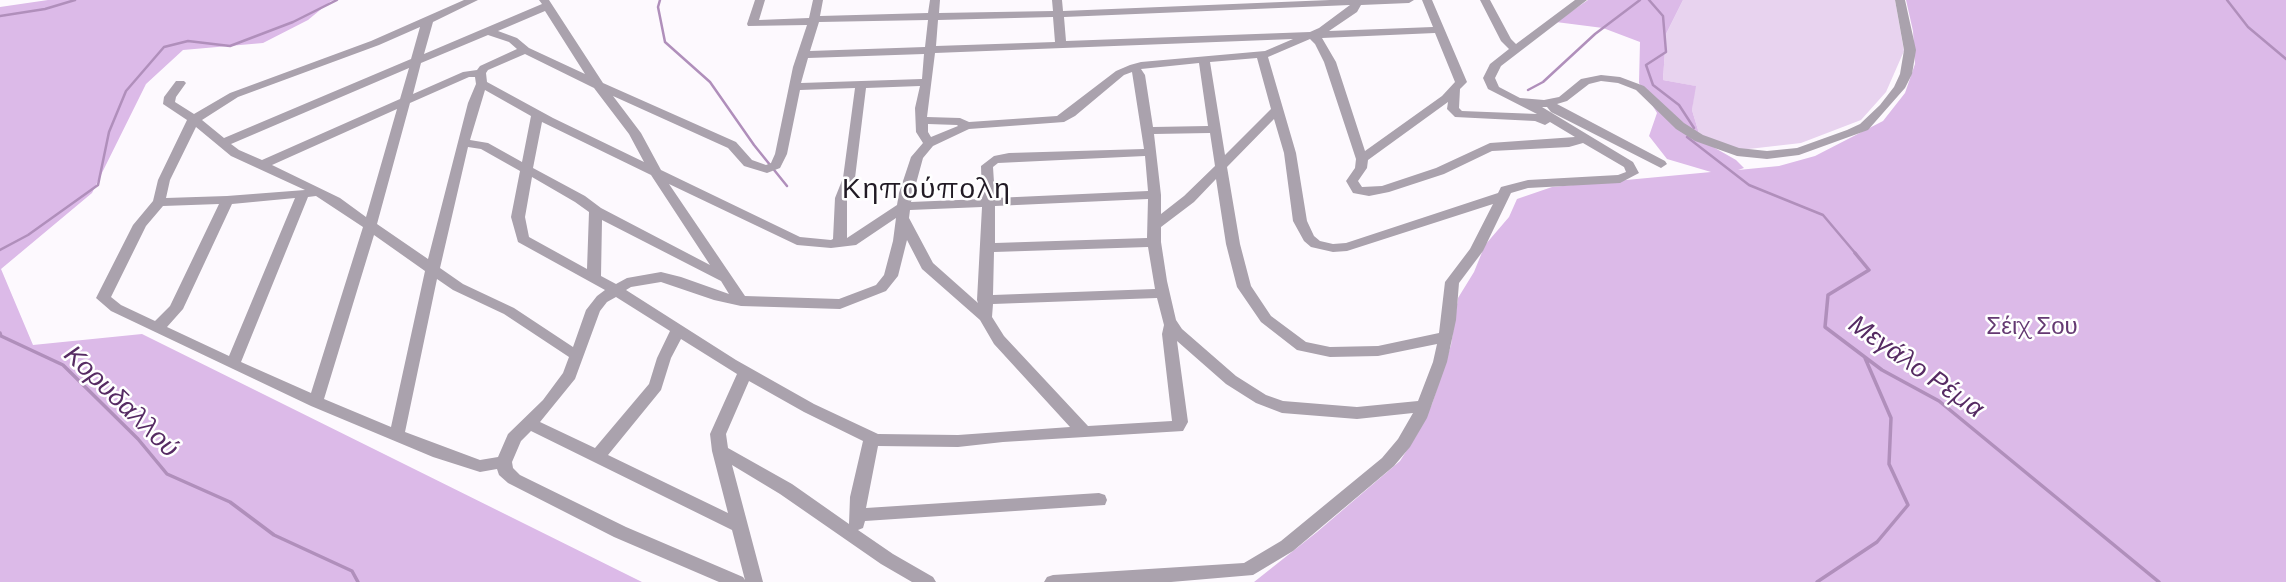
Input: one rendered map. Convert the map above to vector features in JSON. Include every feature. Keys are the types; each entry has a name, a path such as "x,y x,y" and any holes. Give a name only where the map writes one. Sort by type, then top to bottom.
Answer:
{"street":[{"path":"473,0 355,51 234,95 193,120 183,135 164,180 159,202 140,225 103,298 116,308 316,401 472,465 504,463"},
{"path":"760,0 752,24 933,15 1059,14 1295,2 1409,0"},
{"path":"486,30 513,40 525,50 598,85 732,145 748,163 764,169 778,163 818,0"},
{"path":"929,143 924,137 921,108 928,82 935,0"},
{"path":"1057,0 1061,44"},
{"path":"1441,0 1429,0 1461,79 1455,90 1453,109 1459,114 1536,118 1569,130"},
{"path":"1485,0 1506,41 1515,49"},
{"path":"1053,582 1237,572 1256,566 1287,545 1388,462 1404,443 1424,406 1446,337 1452,282 1476,251 1507,188 1518,185 1613,180 1632,174 1629,165 1528,104 1508,98 1490,83 1489,73 1492,68 1582,0"},
{"path":"1528,104 1551,104 1563,99 1585,81 1601,78 1620,80 1640,88 1680,126 1710,144 1758,155 1799,151 1864,127 1899,88 1906,74 1910,50 1900,0"},
{"path":"737,582 651,546 514,479 505,471 504,463 514,438 565,384 593,310 614,289 638,280 661,277 684,283 719,298 740,301 832,304 848,302 874,292 885,285 891,276 898,254 917,157 929,143 967,126 1050,121 1064,117 1114,78 1134,67 1153,62 1262,55 1312,35 1338,20 1357,2"},
{"path":"224,142 546,3 598,85 635,133 655,171 740,301"},
{"path":"316,401 370,226 428,19"},
{"path":"803,55 1439,30"},
{"path":"1312,35 1320,42 1330,62 1362,159 1362,166 1352,181 1361,191 1373,192 1428,175 1490,147 1569,144 1583,139"},
{"path":"397,434 432,270 484,68 525,50"},
{"path":"1262,55 1290,153 1300,221 1309,238 1319,245 1336,249 1347,247 1503,196"},
{"path":"1204,60 1233,244 1244,287 1266,319 1282,333 1312,349 1345,353 1378,351 1446,337"},
{"path":"537,114 518,217 523,239 614,289 746,372 872,438 897,442 958,441 1083,431 1173,428 1180,425 1169,334 1171,325 1154,242 1156,224 1151,152 1139,75 1134,67"},
{"path":"261,165 467,74 481,78 537,114 797,242 850,242 904,213 989,201 1155,195"},
{"path":"796,87 928,82"},
{"path":"180,83 170,97 169,104 240,156 319,192 350,210 432,270 474,296 509,311 578,355"},
{"path":"840,243 841,198 849,178 861,83"},
{"path":"1362,159 1455,90"},
{"path":"1551,104 1555,109 1661,164"},
{"path":"1156,224 1175,211 1278,109"},
{"path":"922,120 960,122 967,126"},
{"path":"1148,131 1214,129"},
{"path":"464,143 484,146 580,199 596,211 726,279"},
{"path":"985,317 989,201 987,166 1000,158 1151,152"},
{"path":"159,202 227,200 319,192"},
{"path":"233,364 303,194"},
{"path":"158,327 176,310 227,200"},
{"path":"594,278 596,211"},
{"path":"904,213 927,266 985,317 999,340 1083,431"},
{"path":"987,248 1154,242"},
{"path":"984,300 1163,293"},
{"path":"1171,325 1191,348 1231,380 1261,399 1282,407 1343,413 1424,406"},
{"path":"597,457 656,386 664,358 678,329"},
{"path":"746,372 718,434 754,582"},
{"path":"529,423 739,526"},
{"path":"853,534 859,515 858,497 872,438"},
{"path":"720,451 786,489 887,559 927,582"},
{"path":"859,515 1099,500"}],"shaded area":[{"path":"1683,0 1895,0 1904,51 1886,92 1861,120 1801,143 1731,151 1701,140 1692,110 1695,86 1663,80 1666,34"}],"green space":[{"path":"48,0 337,0 331,1 308,20 263,43 183,50 146,84 92,193 1,269 33,345 142,334 642,582 0,582 0,7"},
{"name":"Σέιχ Σου","path":"1588,0 1683,0 1666,34 1663,80 1696,86 1692,110 1701,140 1736,160 1744,168 1738,170 1779,166 1815,156 1883,121 1905,93 1915,64 1913,31 1906,0 2286,0 2286,582 1254,582 1400,461 1432,404 1451,345 1458,298 1474,272 1485,245 1509,217 1517,199 1552,187 1711,172 1667,159 1649,136 1657,113 1639,83 1640,42 1603,28 1556,22"}],"waterway":[{"path":"0,16 45,9 75,0"},
{"path":"0,250 28,235 98,185 109,132 126,91 164,47 188,41 230,46 293,22 337,0"},
{"path":"660,0 658,7 665,42 710,82 754,145 787,186"},
{"path":"1528,90 1543,82 1595,34 1640,0"},
{"name":"Μεγάλο Ρέμα","path":"1649,0 1663,16 1666,52 1646,65 1653,85 1679,105 1694,128"},
{"path":"2227,0 2248,27 2286,59"},
{"name":"Μεγάλο Ρέμα","path":"1687,137 1749,185 1823,215 1856,254"},
{"name":"Μεγάλο Ρέμα","path":"1855,253 1869,270 1828,295 1825,327 1882,370 1939,401 2159,582"},
{"name":"Κορυδαλλού","path":"0,333 1,336 63,365 138,439 167,474 230,502 274,535 352,571 358,582"},
{"path":"1817,582 1877,542 1908,505 1889,464 1891,418 1865,358"}],"district":[{"name":"Κηπούπολη","path":"927,190"}]}
